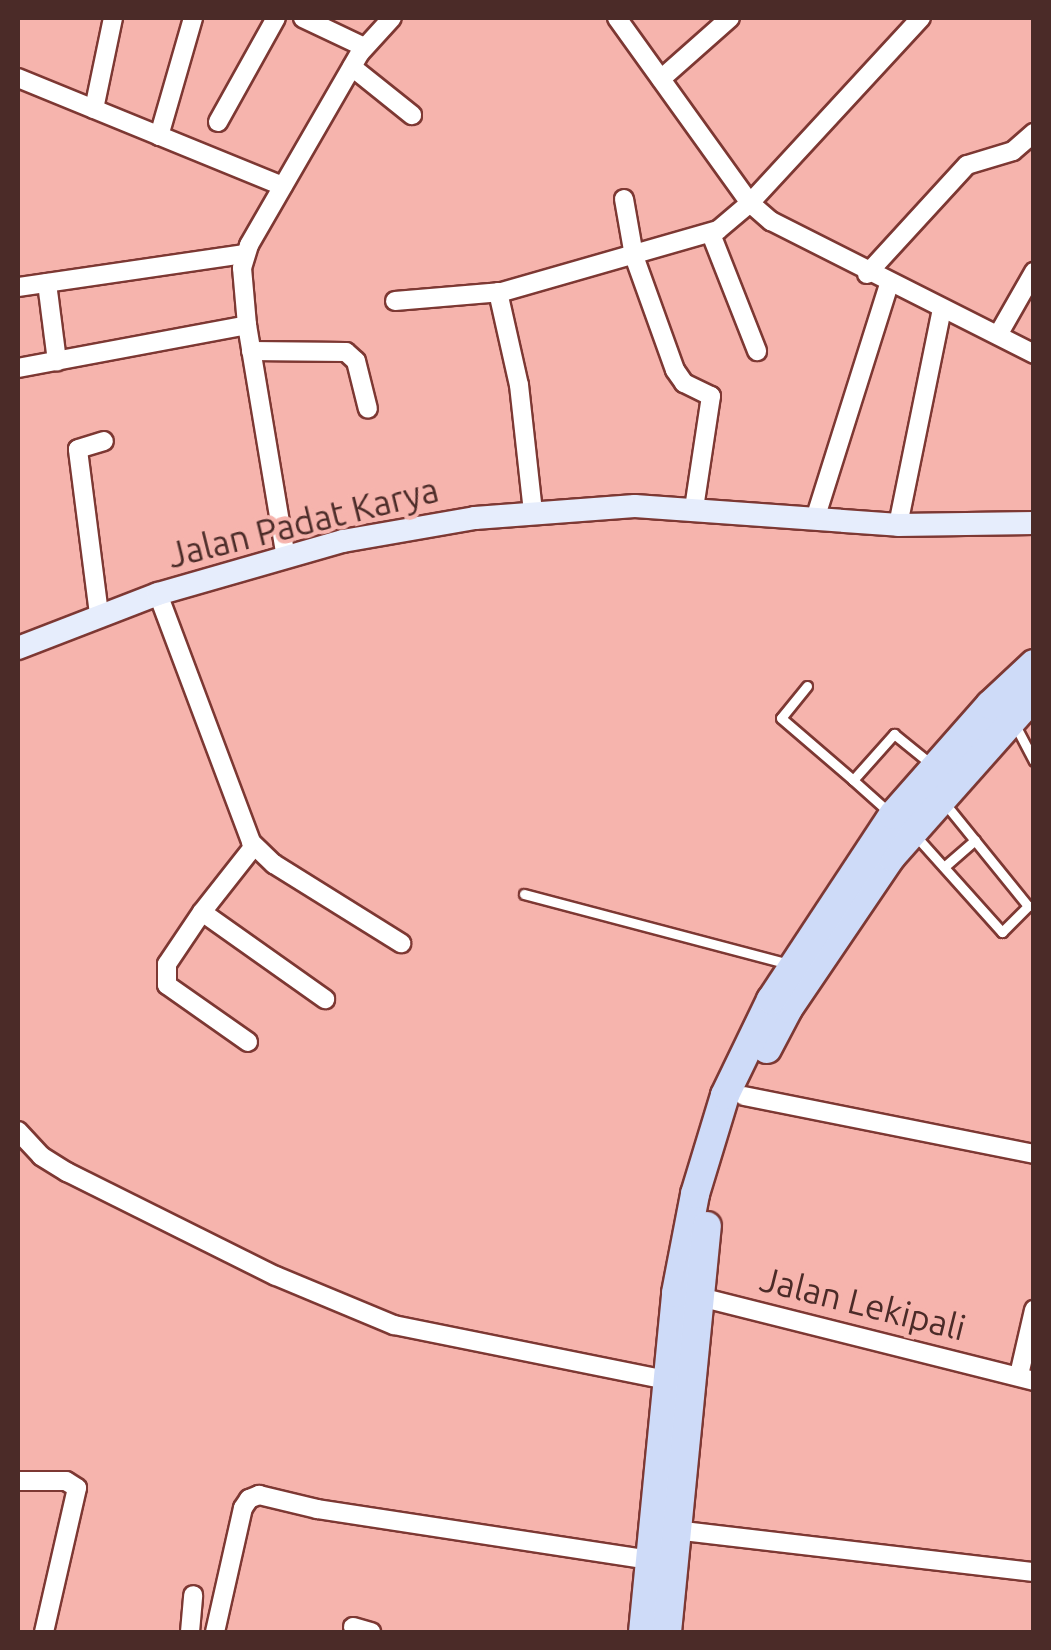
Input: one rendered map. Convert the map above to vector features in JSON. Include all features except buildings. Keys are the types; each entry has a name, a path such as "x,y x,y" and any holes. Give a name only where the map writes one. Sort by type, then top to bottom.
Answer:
{"main road":[{"path":"643,1632 667,1380 712,1191 744,1096 788,1009 935,768 990,705 1034,664"},
{"path":"667,1632 695,1194 725,1095 792,964 902,824 941,799 1034,696"}],"street":[{"path":"94,109 113,18"},
{"path":"159,136 193,18"},
{"path":"218,122 276,18"},
{"path":"303,18 364,47"},
{"path":"286,558 246,325 244,254 364,47 392,18"},
{"path":"617,18 750,202 794,236 1034,354"},
{"path":"661,78 730,18"},
{"path":"395,301 498,292 711,234 750,202 920,18"},
{"path":"352,68 412,115"},
{"path":"18,78 283,186"},
{"path":"868,274 967,166 1013,150 1034,133"},
{"path":"624,199 634,256 679,378 711,396 694,508"},
{"path":"711,234 758,351"},
{"path":"18,287 244,254"},
{"path":"998,336 1034,272"},
{"path":"47,283 56,361"},
{"path":"816,519 888,284"},
{"path":"498,292 517,374 533,510"},
{"path":"898,525 942,308"},
{"path":"18,368 246,325"},
{"path":"251,350 346,352 356,361 368,409"},
{"path":"98,614 78,450 104,441"},
{"name":"Jalan Padat Karya","path":"18,648 158,594 376,533 533,510 694,508 898,525 1034,522"},
{"path":"158,594 254,846 274,864 401,943"},
{"path":"248,1042 167,984 167,964 254,846"},
{"path":"202,912 324,999"},
{"path":"744,1096 1034,1154"},
{"path":"18,1131 41,1156 67,1172 276,1276 376,1318 667,1380"},
{"name":"Jalan Lekipali","path":"687,1295 1026,1378"},
{"path":"1026,1378 1034,1310"},
{"path":"18,1481 66,1480 77,1488 44,1632"},
{"path":"215,1632 243,1508 249,1498 260,1495 316,1510 651,1560"},
{"path":"675,1530 1034,1572"},
{"path":"190,1632 192,1594"}],"lane":[{"path":"807,686 781,718 902,824 1002,932 1028,906 941,799"},
{"path":"1012,719 1034,761"},
{"path":"853,780 894,734 935,768"},
{"path":"944,868 975,840"},
{"path":"524,894 792,964"}]}
